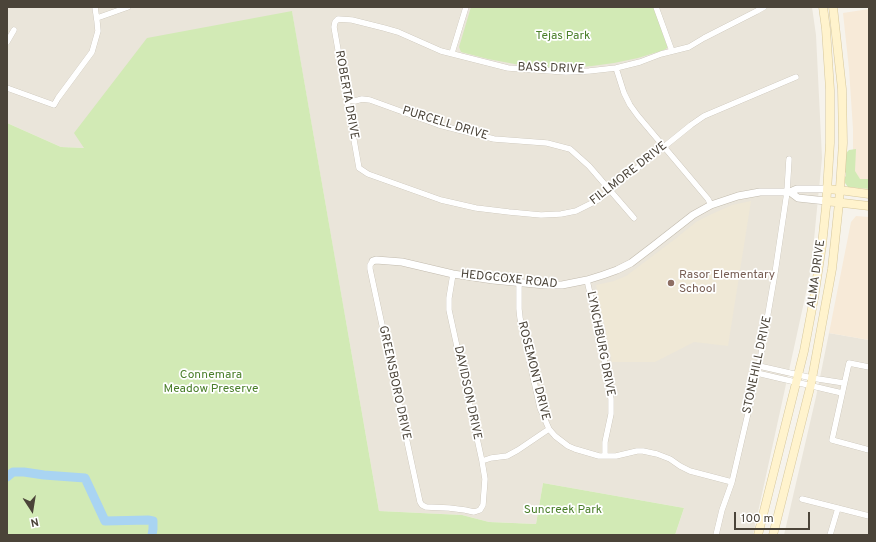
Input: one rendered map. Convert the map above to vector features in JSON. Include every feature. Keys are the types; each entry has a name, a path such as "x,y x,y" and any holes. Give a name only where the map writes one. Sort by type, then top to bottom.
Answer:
{"main road":[{"name":"ALMA DRIVE","path":"758,535 797,378 814,298 823,238 830,144 830,90 826,30 822,7"},
{"name":"ALMA DRIVE","path":"773,535 811,382 832,269 839,203 843,143 842,89 832,7"},
{"path":"830,90 842,89"},
{"name":"HEDGCOXE ROAD","path":"827,189 869,194"},
{"name":"HEDGCOXE ROAD","path":"826,201 869,206"},
{"path":"814,298 826,300"}],"street":[{"path":"7,88 54,105 92,52 98,31 95,7"},
{"path":"96,18 128,7"},
{"path":"452,54 466,7"},
{"path":"656,7 672,51"},
{"name":"BASS DRIVE","path":"335,22 336,20 341,19 352,20 384,28 398,32 441,51 508,68 566,72 616,68 689,47 764,7"},
{"name":"ROBERTA DRIVE","path":"335,22 334,27 359,168"},
{"path":"7,42 14,30"},
{"path":"616,68 624,93 630,105 708,199 711,205"},
{"name":"FILLMORE DRIVE","path":"359,168 368,174 442,200 476,208 541,215 561,214 576,211 598,200 611,191 704,116 796,77"},
{"name":"PURCELL DRIVE","path":"347,100 370,100 439,125 494,139 548,143 570,149 589,166 634,218"},
{"name":"STONEHILL DRIVE","path":"716,535 722,510 732,482 759,366 788,192 789,159"},
{"name":"HEDGCOXE ROAD","path":"373,261 402,262 453,274 493,280 545,285 562,285 587,280 617,270 631,263 692,215 711,205 738,196 760,192 788,192 797,189 827,189"},
{"name":"HEDGCOXE ROAD","path":"788,192 798,198 826,201"},
{"name":"GREENSBORO DRIVE","path":"373,261 370,265 370,269 420,502 426,507 449,508 474,512 480,510"},
{"name":"DAVIDSON DRIVE","path":"453,274 449,298 449,310 485,479 484,505 480,510"},
{"name":"LYNCHBURG DRIVE","path":"587,280 602,347 611,399 611,414 605,442 605,456"},
{"name":"ROSEMONT DRIVE","path":"519,283 520,318 540,408 548,429 555,436 568,446 592,454 616,456 637,452 650,452 665,456 690,471 732,482"},
{"path":"869,367 849,363 832,440 869,450"},
{"path":"759,366 842,393"},
{"path":"757,373 797,378"},
{"path":"811,382 844,383"},
{"path":"482,461 491,458 508,456 548,429"},
{"path":"802,498 869,516"},
{"path":"830,535 838,508"}],"shaded area":[{"path":"7,7 812,7 816,35 822,158 811,270 753,535 675,535 684,508 543,483 536,524 489,522 462,515 379,511 292,12 85,148 61,147 7,123"},
{"path":"869,9 869,182 855,177 849,69 843,13"},
{"name":"Rasor Elementary School","path":"751,201 728,346 694,342 655,362 612,362 596,285 614,281 626,276 696,222 732,205"},
{"path":"856,216 869,217 869,340 829,333 851,222"},
{"path":"829,333 869,340 869,535 784,535 816,397"}],"green space":[{"name":"Tejas Park","path":"471,7 654,7 667,48 638,58 614,63 566,68 520,65 488,59 461,52 459,47"},
{"name":"Connemara Meadow Preserve","path":"292,11 379,511 462,515 489,522 536,524 543,483 684,508 675,535 7,535 7,123 61,147 84,148 74,133 147,38"},
{"path":"856,149 855,171 860,179 869,179 869,189 848,187 845,183 846,153 849,150"}],"waterway":[{"path":"7,477 13,472 24,472 85,478 105,521 153,521 152,535"}],"place":[{"name":"Rasor Elementary School","path":"671,283"}],"park label":[{"name":"Suncreek Park","path":"563,511"}]}
